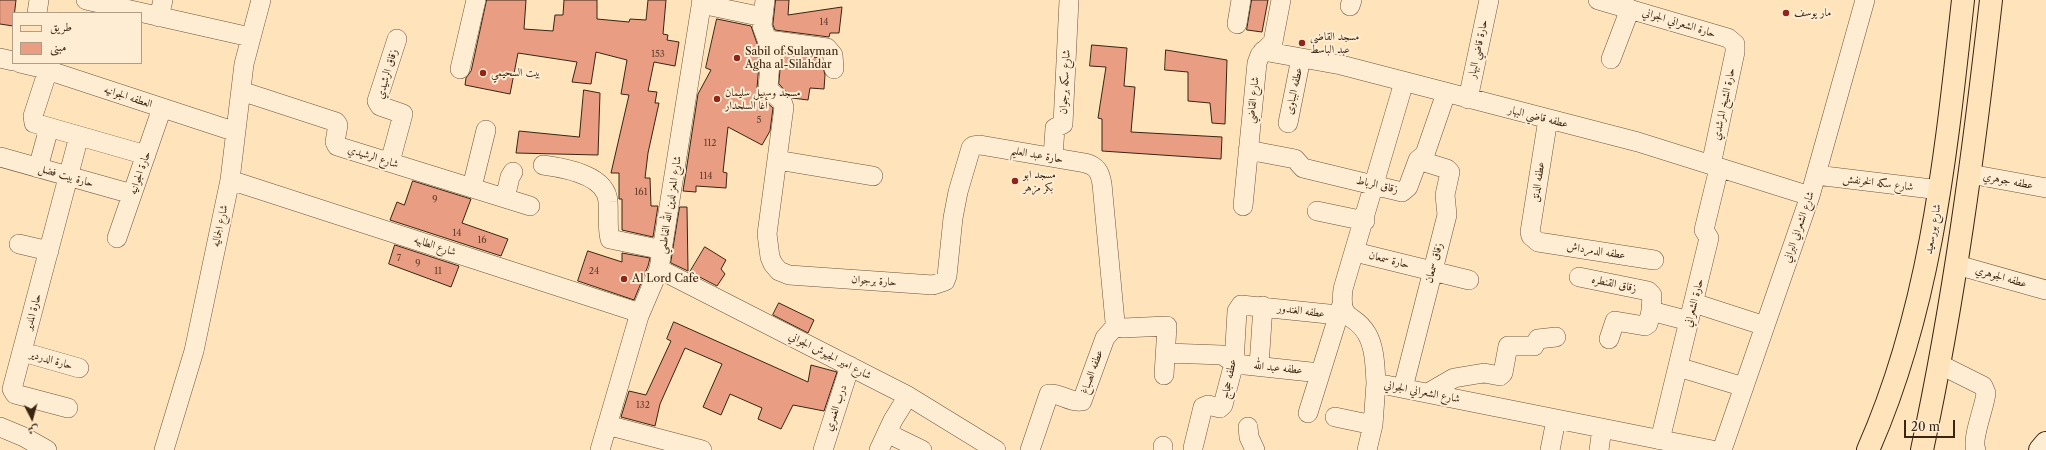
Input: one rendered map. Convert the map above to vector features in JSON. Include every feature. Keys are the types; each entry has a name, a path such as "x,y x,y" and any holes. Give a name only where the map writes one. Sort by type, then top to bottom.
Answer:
{"main road":[{"name":"شارع بورسعيد","path":"1868,450 1887,402 1914,318 1925,276 1940,190 1963,0"},
{"path":"1922,450 1957,264 1970,174 1991,0"},
{"path":"2040,450 2046,443"}],"street":[{"path":"37,12 39,0"},
{"path":"86,0 161,8 250,37"},
{"name":"شارع الجماليه","path":"164,450 194,351 230,180 241,91 250,37 261,0"},
{"path":"460,68 476,0"},
{"name":"شارع سكه برجوان","path":"1052,157 1055,126 1063,124 1069,0"},
{"path":"1237,24 1241,0"},
{"name":"شارع القاضي","path":"1243,206 1257,63 1263,51 1273,42 1281,0"},
{"name":"حارة قاضي البهار","path":"1468,99 1489,0"},
{"name":"حارة الشعراني الجواني","path":"1598,0 1728,38 1735,44"},
{"name":"شارع الشعراني البراني","path":"1722,450 1810,196 1865,0"},
{"path":"702,2 764,8"},
{"name":"شارع المعز لدين الله الفاطمي","path":"600,450 640,312 659,269 702,2"},
{"name":"حارة برجوان","path":"764,8 763,31 768,40 771,51 768,88 781,99 784,107 767,234 770,258 779,271 789,275 933,285 945,281 947,276 953,218 958,192 973,146"},
{"path":"1611,59 1630,9"},
{"name":"زقاق الرشيدي","path":"390,162 403,114 380,106 377,100 397,39"},
{"path":"768,40 827,48 833,55 834,69"},
{"name":"حارة الشيخ المرشدي","path":"1715,166 1735,52 1735,44"},
{"name":"عطفه قاضي البهار","path":"1263,51 1341,65 1638,142 1810,196"},
{"path":"0,58 12,61"},
{"name":"عطفه البباوى","path":"1288,123 1301,58"},
{"name":"العطفه الجوانيه","path":"26,64 44,67 236,132"},
{"path":"44,67 33,120 36,124 146,155"},
{"path":"1340,310 1343,289 1365,221 1404,82"},
{"name":"شارع الرشيدي","path":"241,91 336,122 338,125 335,142 337,146 530,206"},
{"name":"زقاق الرباط","path":"1248,150 1295,159 1302,168 1375,184 1399,191 1406,190 1418,160 1425,154 1446,93"},
{"name":"حارة الجوانيه","path":"117,238 162,108"},
{"name":"عطفه الدنق","path":"1538,242 1531,236 1530,232 1548,119"},
{"path":"38,168 49,128"},
{"path":"472,187 486,130"},
{"name":"حارة المدير","path":"68,408 14,393 13,387 67,176 79,136"},
{"name":"حارة عبد العليم","path":"973,146 980,144 1052,157 1093,165 1099,170 1102,184 1115,322 1118,327"},
{"name":"حارة بيت فضل","path":"0,157 132,194"},
{"path":"777,160 873,176"},
{"name":"زقاق سمعان","path":"1403,388 1446,215 1445,195 1450,172 1447,169 1418,160"},
{"path":"543,165 588,177 598,182 604,188 608,200 610,240 663,250"},
{"name":"حارة الشعراني","path":"1660,440 1709,238 1704,230 1715,166"},
{"path":"505,198 510,177 513,172"},
{"name":"عطفه جوهري","path":"1970,174 2046,188"},
{"name":"شارع سكه الخرنفش","path":"1816,175 1940,190"},
{"name":"شارع الطابيه","path":"230,180 640,312"},
{"path":"1317,211 1365,221"},
{"name":"عطفه الدمرداش","path":"1538,242 1654,260"},
{"path":"19,244 49,250"},
{"name":"حارة سمعان","path":"1355,252 1469,280"},
{"name":"عطفه الجوهري","path":"1957,264 2046,290"},
{"name":"شارع امير الجيوش الجواني","path":"659,269 908,396 985,447"},
{"name":"زقاق القنطره","path":"1579,277 1648,291 1652,295 1651,311"},
{"path":"1694,303 1765,326"},
{"name":"عطفه الغندور","path":"1237,311 1241,305 1244,304 1340,310"},
{"name":"عطفه الغندور","path":"1258,366 1263,306"},
{"name":"عطفه عبد الله","path":"1308,414 1340,310"},
{"name":"شارع الشعراني الجواني","path":"1340,310 1361,327 1371,342 1376,383 1712,450"},
{"name":"عطفه حجاج","path":"1193,448 1203,407 1208,405 1220,408 1224,405 1234,363 1237,311"},
{"path":"1609,339 1615,320 1645,326 1648,324 1651,311 1689,321"},
{"path":"1118,327 1167,326 1164,375"},
{"name":"عطفه الصباغ","path":"1030,450 1049,394 1054,393 1076,402 1082,401 1105,338 1112,330 1118,327"},
{"path":"1428,393 1454,378 1484,373 1500,376 1503,373 1508,346 1534,346 1538,339 1556,337"},
{"name":"حارة الدردير","path":"23,352 79,368"},
{"name":"عطفه عبد الله","path":"1166,353 1222,355 1234,363 1320,373"},
{"path":"1939,364 1983,386 1986,393 1976,438 1976,450"},
{"name":"درب الغمري","path":"822,450 850,366"},
{"path":"1678,367 1744,388"},
{"path":"1367,450 1373,425 1376,383"},
{"path":"879,450 887,432 908,396"},
{"path":"1335,417 1373,425"},
{"path":"1550,450 1556,420"},
{"path":"607,425 663,445 702,450"},
{"path":"0,427 24,437 47,450"},
{"path":"1248,427 1248,437 1255,450"},
{"path":"1598,450 1602,428"},
{"path":"887,432 922,450"}],"building":[{"path":"0,0 16,0 15,12 12,12 12,26 0,24"},
{"path":"487,0 526,0 524,29 553,31 555,15 563,15 564,0 597,0 597,19 629,22 630,19 646,20 648,0 666,0 663,34 668,35 667,40 679,42 675,66 654,62 648,91 657,92 655,103 659,103 648,153 645,178 650,178 651,206 658,206 653,237 622,230 622,199 619,199 619,173 611,173 629,95 621,94 627,60 596,52 591,84 572,82 577,62 518,53 510,94 465,85 466,78 471,71"},
{"path":"776,0 789,0 788,15 842,7 839,33 830,33 829,37 775,30 773,25"},
{"path":"1252,0 1268,0 1262,32 1247,30"},
{"path":"717,19 751,26 760,52 757,88 761,97 773,108 770,131 762,145 728,127 723,172 727,173 726,188 696,186 696,192 683,191 698,94 711,70 706,68"},
{"path":"1092,45 1127,48 1124,86 1135,87 1131,132 1222,137 1221,159 1102,151 1102,119 1098,118 1106,67 1090,66"},
{"path":"1166,50 1227,60 1225,124 1212,123 1210,103 1188,101 1188,72 1165,70"},
{"path":"782,53 821,58 825,75 824,89 810,88 808,100 792,98 779,84"},
{"path":"584,90 600,93 598,155 516,153 519,131 579,137"},
{"path":"413,181 471,199 462,223 508,239 501,256 390,220 397,202 404,205"},
{"path":"680,207 687,207 688,271 671,263"},
{"path":"395,245 459,266 451,287 389,264"},
{"path":"705,247 726,260 721,269 725,274 717,286 690,272"},
{"path":"588,251 622,262 622,253 650,258 634,300 578,281"},
{"path":"779,303 814,320 808,333 773,315"},
{"path":"674,322 808,382 811,365 837,372 824,411 793,405 781,429 758,419 762,408 730,394 721,415 703,407 722,364 685,348 660,404 655,426 621,417 629,391 646,395 671,341 667,339"}],"place":[{"name":"مار يوسف","path":"1786,13"},
{"name":"مسجد القاضي عبد الباسط","path":"1302,43"},
{"name":"Sabil of Sulayman Agha al-Silahdar","path":"737,58"},
{"name":"بيت السحيمي","path":"483,73"},
{"name":"مسجد وسبيل سليمان أغا السلحدار","path":"717,99"},
{"name":"مسجد ابو بكر مزهر","path":"1015,181"},
{"name":"Al Lord Cafe","path":"624,279"}]}
